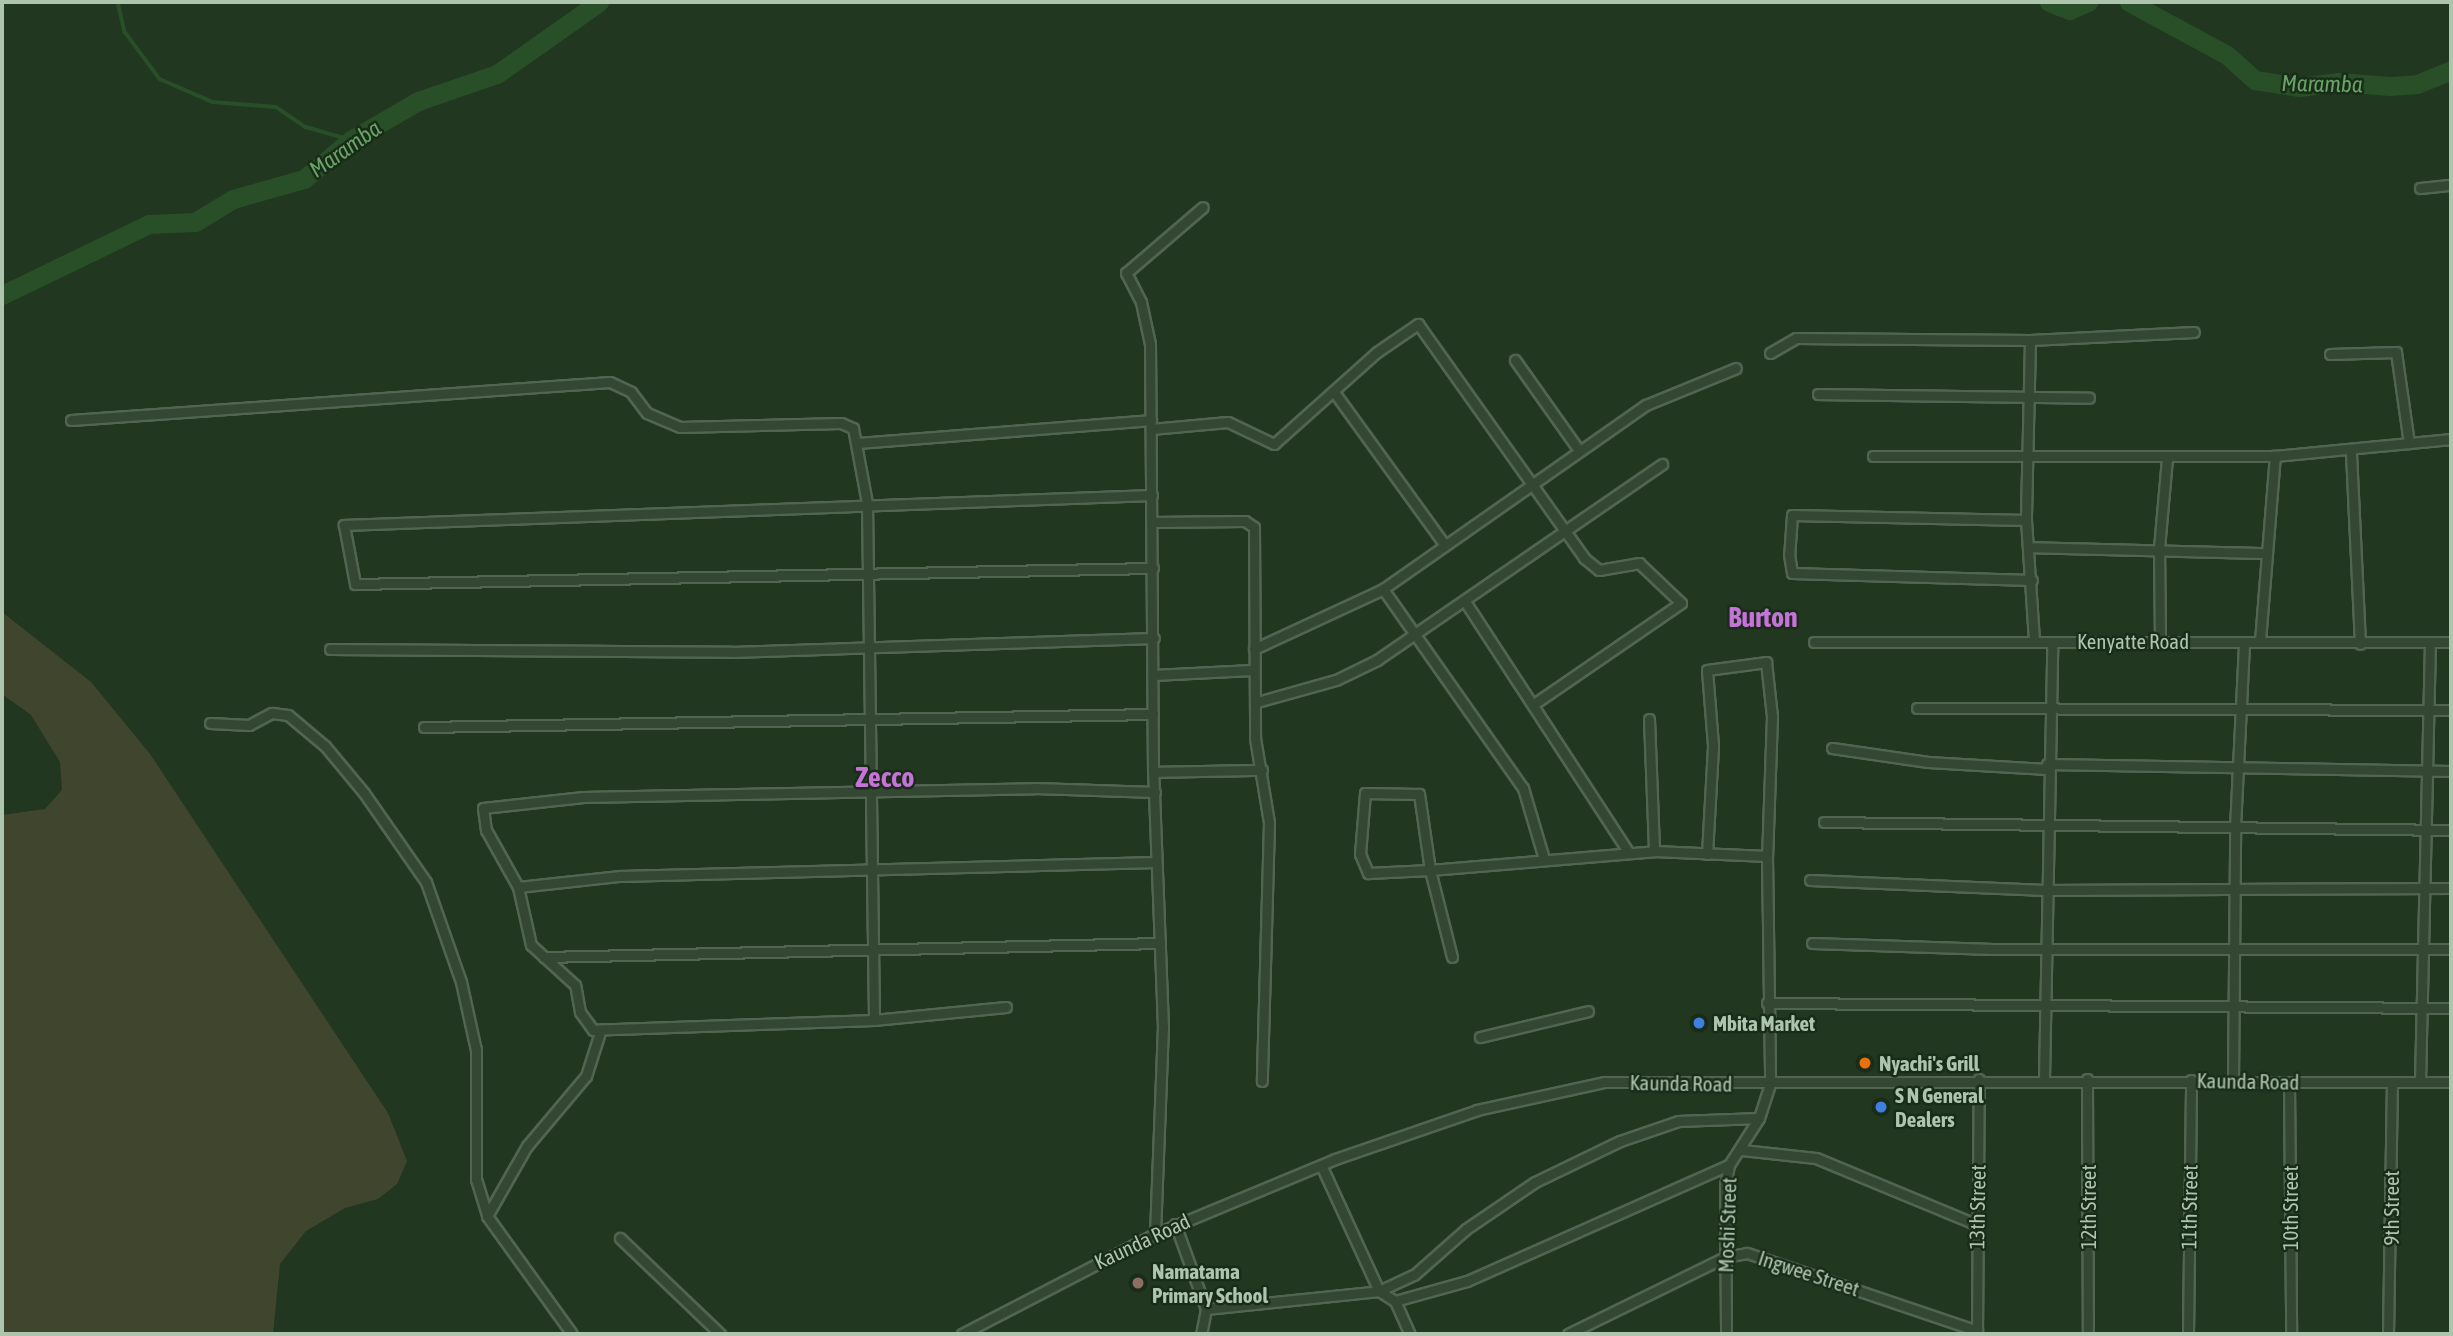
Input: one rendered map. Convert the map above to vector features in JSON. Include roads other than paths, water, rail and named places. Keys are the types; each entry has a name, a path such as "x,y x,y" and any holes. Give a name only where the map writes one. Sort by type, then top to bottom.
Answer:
{"street":[{"path":"2420,188 2451,185"},
{"path":"1155,1234 1163,1027 1153,772 1151,424 1147,322 1126,273 1203,207"},
{"path":"859,443 1151,424 1228,422 1274,444 1418,324 1564,532 1593,567 1605,570 1639,563 1681,603 1534,704"},
{"path":"1770,353 1796,338 2030,340 2194,332"},
{"path":"2030,340 2026,520 2034,641"},
{"path":"2330,354 2396,352 2409,443"},
{"path":"1516,360 1578,449"},
{"path":"1254,649 1383,589 1578,449 1664,395 1736,368"},
{"path":"71,420 610,382 631,392 647,413 680,427 841,423 856,432 867,503 873,722 870,869 874,1020"},
{"path":"1334,392 1444,544"},
{"path":"1818,394 2089,398"},
{"path":"1873,456 2275,456 2351,453 2451,439"},
{"path":"2351,453 2360,644"},
{"path":"2260,641 2265,553 2275,456"},
{"path":"2160,639 2159,548 2167,458"},
{"path":"1257,702 1336,680 1416,636 1662,464"},
{"path":"1152,495 867,503 344,526 355,584 867,571 1153,568"},
{"path":"2026,520 1791,515 1789,554 1792,573 2032,580"},
{"path":"1152,522 1253,524 1252,670 1257,702 1255,738 1269,823 1262,1081"},
{"path":"2028,547 2159,548 2265,553"},
{"path":"1383,589 1523,788 1544,859"},
{"path":"1466,603 1629,853"},
{"path":"330,649 554,653 869,648 1154,638"},
{"name":"Kenyatte Road","path":"1814,642 2160,639 2360,644 2451,642"},
{"path":"2044,1079 2042,1009 2052,642"},
{"path":"2233,1080 2235,828 2244,642"},
{"path":"2420,1082 2422,888 2430,642"},
{"path":"1707,854 1713,745 1707,670 1766,662 1772,716 1767,856 1770,1084"},
{"path":"1153,675 1252,670"},
{"path":"1917,708 2451,710"},
{"path":"210,723 249,725 272,713 288,715 325,746 364,793 426,882 476,1050 476,1179 487,1216 572,1334"},
{"path":"424,727 873,722 1153,714"},
{"path":"1649,719 1654,851"},
{"path":"1832,748 1928,762 2047,767 2451,771"},
{"path":"1153,772 1262,770"},
{"path":"1006,1007 874,1020 600,1032 588,1026 580,1012 575,985 544,957 526,935 519,887 485,830 481,815 488,805 583,797 1034,788 1155,792"},
{"path":"1452,957 1430,870 1417,792 1365,793 1362,869 1430,870 1654,851 1767,856"},
{"path":"1824,822 2048,828 2451,830"},
{"path":"519,887 620,876 1156,862"},
{"path":"1810,880 2046,890 2451,888"},
{"path":"544,957 1160,943"},
{"path":"1812,943 2234,951 2451,949"},
{"path":"1767,1003 2042,1009 2451,1008"},
{"path":"1480,1037 1588,1011"},
{"path":"487,1216 527,1146 586,1076 600,1032"},
{"name":"Kaunda Road","path":"962,1334 1175,1224 1321,1165 1478,1110 1604,1082 1770,1084 1979,1079 2451,1082"},
{"name":"13th Street","path":"1977,1332 1975,1224 1979,1079"},
{"name":"12th Street","path":"2087,1079 2088,1334"},
{"name":"11th Street","path":"2188,1334 2191,1080"},
{"name":"9th Street","path":"2388,1334 2392,1082"},
{"name":"10th Street","path":"2289,1083 2291,1334"},
{"name":"Moshi Street","path":"1726,1334 1725,1257 1729,1165 1742,1150 1759,1118 1770,1084"},
{"path":"1206,1310 1379,1291 1414,1275 1466,1229 1535,1182 1620,1141 1678,1121 1759,1118"},
{"path":"1742,1150 1816,1158 1975,1224"},
{"path":"1321,1165 1379,1291 1395,1301 1410,1334"},
{"path":"1395,1301 1467,1281 1729,1165"},
{"path":"1175,1224 1206,1310 1202,1334"},
{"path":"620,1238 720,1334"},
{"name":"Ingwee Street","path":"1568,1334 1725,1257 1747,1253 1774,1259 1977,1332"}],"waterway":[{"path":"118,2 125,32 160,79 213,102 276,107 306,127 351,140"},
{"name":"Maramba","path":"2,295 149,224 195,222 233,199 304,179 351,140 418,101 497,74 599,2"},
{"name":"Maramba","path":"2049,2 2069,10 2088,2"},
{"name":"Maramba","path":"2129,2 2227,55 2255,80 2299,87 2338,82 2390,86 2417,84 2451,70"}],"place":[{"name":"Mbita Market","path":"1699,1023"},
{"name":"Nyachi's Grill","path":"1865,1063"},
{"name":"S N General Dealers","path":"1881,1107"},
{"name":"Namatama Primary School","path":"1138,1283"}],"district":[{"name":"Burton","path":"1763,617"},
{"name":"Zecco","path":"885,777"}]}
